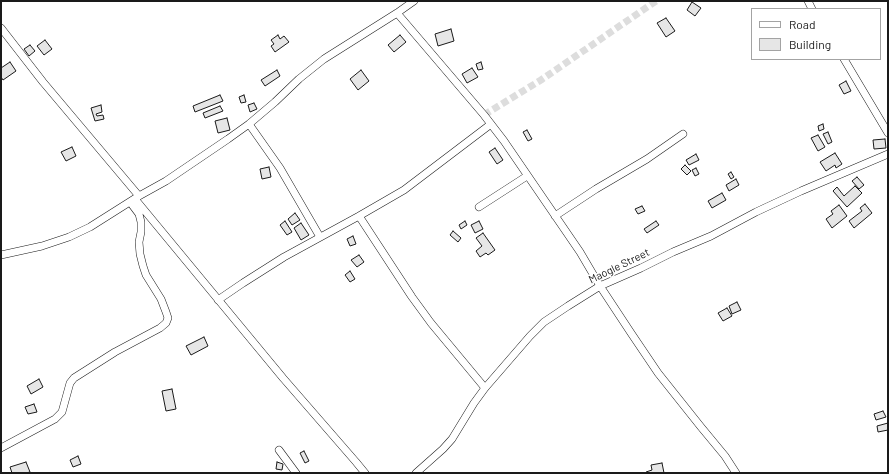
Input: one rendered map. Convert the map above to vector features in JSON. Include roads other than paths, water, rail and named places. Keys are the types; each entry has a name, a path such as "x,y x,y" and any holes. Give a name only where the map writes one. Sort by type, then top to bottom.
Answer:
{"street":[{"path":"1,255 42,246 69,237 166,181 248,124 324,59 414,1"},
{"path":"397,13 491,124 584,259 631,334 658,372 725,456 736,473"},
{"path":"1,28 135,199 283,378 365,473"},
{"path":"845,60 888,134"},
{"path":"248,124 280,168 320,237"},
{"path":"218,300 284,257 404,190 491,124"},
{"path":"555,216 596,189 647,159 683,134"},
{"name":"Maogle Street","path":"416,473 452,439 485,388 544,322 600,286 710,236 794,194 888,154"},
{"path":"479,207 527,176"},
{"path":"1,448 55,418 62,412 70,383 74,378 115,352 160,328 166,323 168,318 166,312 161,299 146,275 140,254 139,242 141,222 135,199"},
{"path":"359,216 412,297 431,323 485,388"},
{"path":"279,450 296,473"}],"tunnel":[{"path":"484,115 541,80 656,1"}]}
